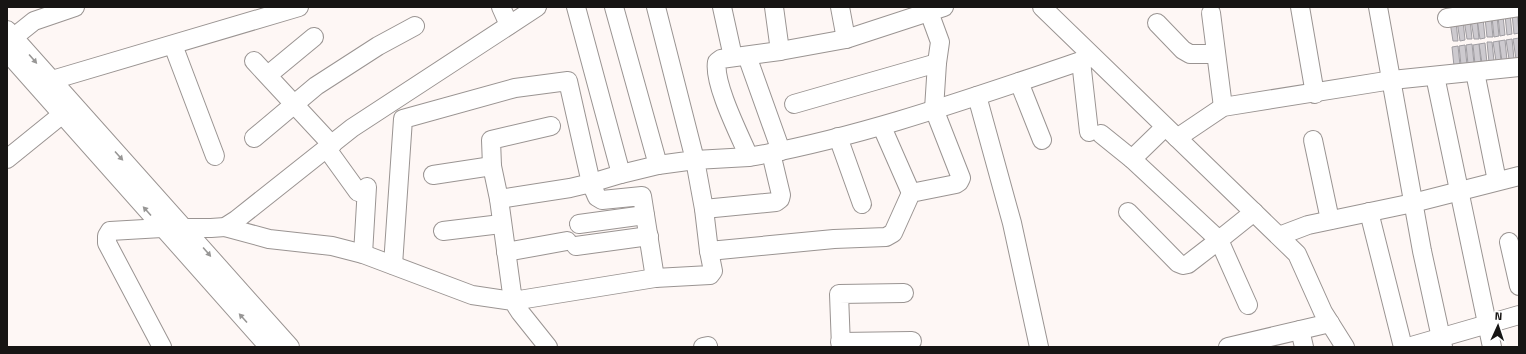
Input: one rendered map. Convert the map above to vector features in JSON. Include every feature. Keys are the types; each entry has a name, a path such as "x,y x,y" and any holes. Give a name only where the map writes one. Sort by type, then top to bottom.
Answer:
{"street":[{"path":"76,7 34,21 9,40 162,228 269,347"},
{"path":"43,83 299,7"},
{"path":"501,7 509,25"},
{"path":"225,227 236,220 352,128 392,104 537,7"},
{"path":"576,7 621,174"},
{"path":"614,7 658,165"},
{"path":"162,347 107,243 107,236 110,231 225,227 269,239 332,246 363,254 472,295 513,301 655,278 710,275 713,271 695,160 656,7"},
{"path":"704,209 776,202 780,199 781,195 776,152 722,7"},
{"path":"774,7 780,51"},
{"path":"840,7 846,39"},
{"path":"1042,7 1087,59 1171,133 1297,254 1323,312 1345,347"},
{"path":"1300,7 1314,94"},
{"path":"1378,7 1413,202 1442,342"},
{"path":"1447,18 1519,7"},
{"path":"748,157 722,94 716,67 717,62 721,59 780,51 846,39 937,10 940,42 936,63 934,109 961,178 960,182 956,184 911,193"},
{"path":"1211,13 1223,107"},
{"path":"1157,23 1183,50 1190,54 1216,54"},
{"path":"254,138 316,86 346,66 415,26"},
{"path":"268,75 314,37"},
{"path":"173,45 215,156"},
{"path":"499,199 570,188 658,165 695,160 748,157 776,152 882,127 1087,59"},
{"path":"1087,59 1095,133 1132,159 1219,240 1248,305"},
{"path":"254,61 295,104 362,189 363,254"},
{"path":"794,104 936,63"},
{"path":"1132,159 1171,133 1223,107 1314,94 1392,80 1519,67"},
{"path":"1476,72 1497,181"},
{"path":"1436,76 1492,347"},
{"path":"403,120 515,88 568,81 591,183 597,197 602,200 642,196 655,278"},
{"path":"1019,82 1042,140"},
{"path":"977,96 1012,223 1040,347"},
{"path":"392,104 403,120 393,265"},
{"path":"7,159 67,110"},
{"path":"67,110 186,228 290,347"},
{"path":"548,347 513,301 501,224 499,199 492,166 491,140 550,126"},
{"path":"709,251 890,236 911,193 882,127"},
{"path":"838,137 862,204"},
{"path":"1313,140 1330,220"},
{"path":"433,175 492,166"},
{"path":"1279,236 1308,225 1413,202 1519,176"},
{"path":"1128,212 1178,262 1183,265 1188,264 1254,212"},
{"path":"1369,212 1403,347"},
{"path":"579,224 645,215"},
{"path":"443,231 501,224"},
{"path":"506,252 649,236"},
{"path":"1509,242 1519,286"},
{"path":"904,293 839,294 840,344 912,341"},
{"path":"1408,347 1442,342 1487,324 1519,315"},
{"path":"1228,347 1302,338 1330,323"}],"building":[{"path":"1517,13 1519,33 1514,34 1512,14"},
{"path":"1510,14 1512,34 1507,35 1505,15"},
{"path":"1497,16 1499,36 1494,37 1492,17"},
{"path":"1498,16 1503,16 1505,35 1500,36"},
{"path":"1491,17 1493,37 1487,37 1485,18"},
{"path":"1483,18 1485,38 1480,39 1477,19"},
{"path":"1470,19 1472,39 1467,39 1464,20"},
{"path":"1477,19 1479,39 1474,39 1471,20"},
{"path":"1463,20 1465,40 1460,41 1457,21"},
{"path":"1456,21 1458,41 1453,41 1450,22"},
{"path":"1519,38 1519,58 1516,59 1513,39"},
{"path":"1512,39 1514,59 1509,59 1506,40"},
{"path":"1505,40 1507,60 1502,61 1499,41"},
{"path":"1499,41 1501,61 1496,61 1493,42"},
{"path":"1487,42 1492,42 1494,61 1489,62"},
{"path":"1485,43 1487,63 1482,63 1479,44"},
{"path":"1472,44 1474,63 1468,64 1466,45"},
{"path":"1479,44 1481,63 1475,64 1473,45"},
{"path":"1465,45 1467,65 1461,65 1459,46"},
{"path":"1458,46 1460,65 1454,66 1452,47"}]}
